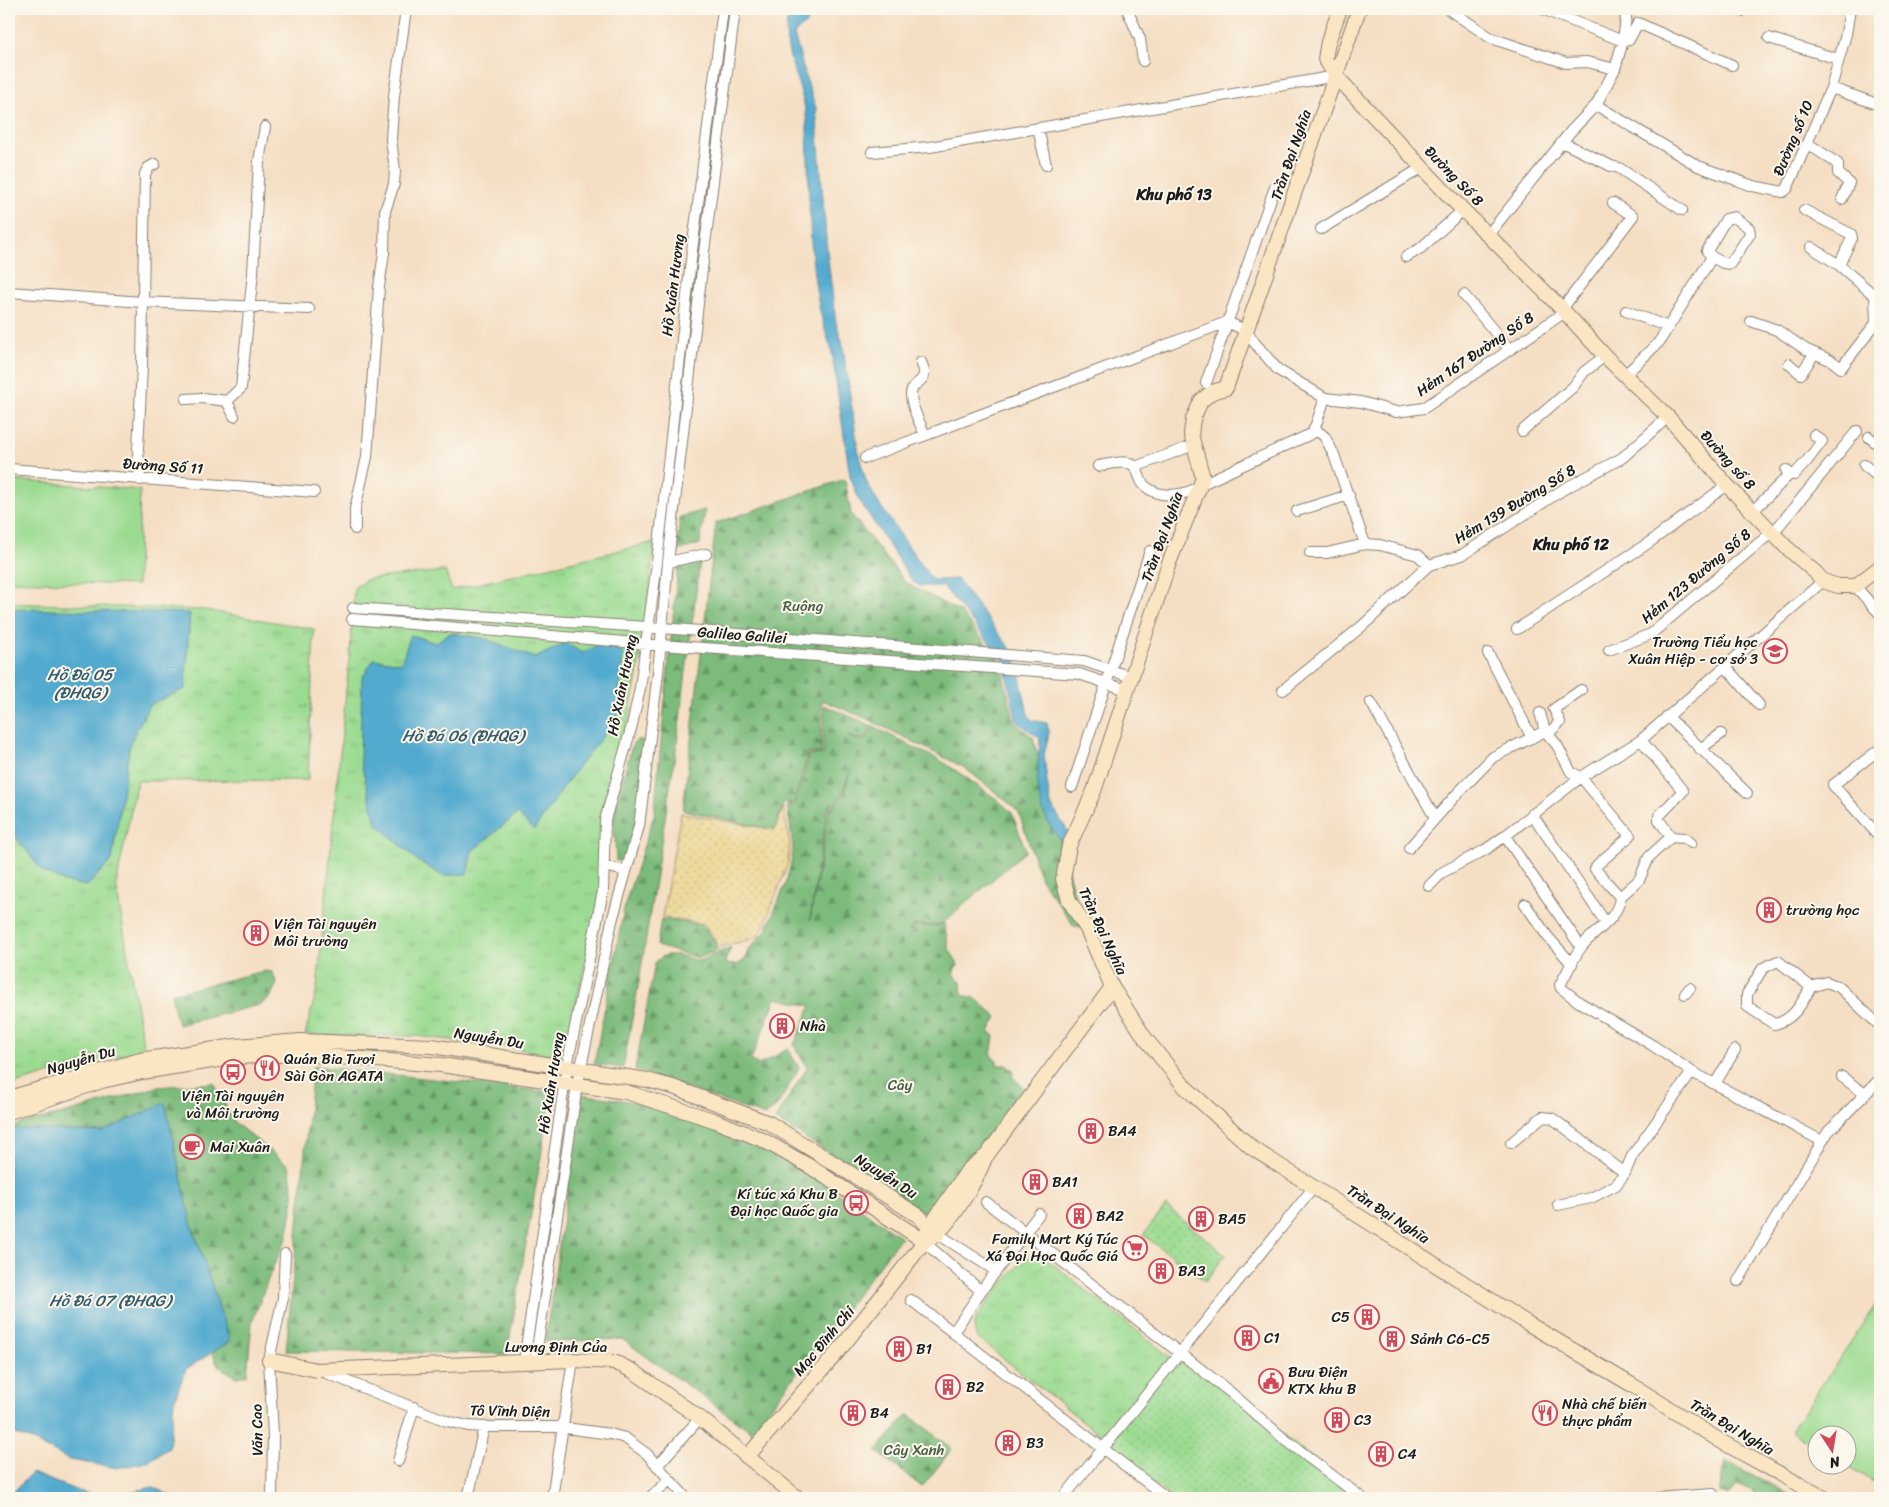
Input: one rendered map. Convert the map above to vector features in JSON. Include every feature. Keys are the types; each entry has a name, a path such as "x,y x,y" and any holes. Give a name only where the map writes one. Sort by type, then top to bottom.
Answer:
{"street":[{"path":"355,529 355,509 367,457 379,287 384,253 385,211 394,184 395,171 391,139 394,96 406,9"},
{"name":"Hồ Xuân Hương","path":"530,1362 571,1084 603,891 605,820 632,725 646,643 692,251 723,9"},
{"name":"Hồ Xuân Hương","path":"574,1068 625,871 639,826 704,252 735,9"},
{"path":"1127,9 1140,39 1143,61"},
{"name":"Đường Số 8","path":"1340,9 1328,42 1325,59 1336,76 1488,236 1563,311"},
{"name":"Trần Đại Nghĩa","path":"1359,9 1226,388 1212,392 1201,402 1193,419 1191,434 1202,478 1169,563 1094,791 1069,846 1063,879 1069,900 1087,929 1112,987 1145,1038 1185,1087 1252,1148 1527,1323 1632,1385 1722,1442 1824,1498"},
{"path":"1448,9 1491,38 1566,63 1587,62 1615,69"},
{"path":"1542,9 1623,41 1629,40 1638,23 1732,65"},
{"path":"1488,236 1562,142 1596,105 1615,69 1623,41 1627,9"},
{"path":"1831,88 1846,34 1848,9"},
{"path":"1769,38 1838,59"},
{"path":"872,152 930,147 1336,76"},
{"name":"Đường số 10","path":"1596,105 1698,166 1753,186 1783,192 1787,189 1831,88 1880,105"},
{"path":"186,399 202,398 227,401 241,388 250,305 259,161 264,127"},
{"path":"1038,128 1046,165"},
{"path":"1562,142 1611,166 1619,168 1682,210"},
{"path":"1807,143 1838,164 1838,172 1849,183 1842,198"},
{"path":"140,480 138,449 142,367 145,174 148,168 155,164"},
{"path":"1320,229 1423,167"},
{"path":"1206,383 1275,187"},
{"name":"Hẻm 167 Đường Số 8","path":"1247,331 1278,370 1325,398 1361,402 1396,412 1424,408 1563,311 1633,216 1613,202"},
{"path":"1406,257 1435,237 1463,210"},
{"path":"1804,210 1851,234 1852,238 1839,265"},
{"path":"1734,217 1749,228 1750,234 1730,264 1723,263 1712,257 1707,251 1726,218 1734,217"},
{"path":"1751,321 1777,330 1814,354 1832,361 1841,368 1878,324 1878,293 1811,248"},
{"path":"692,251 704,252"},
{"path":"1625,375 1657,344 1712,257"},
{"path":"9,292 142,302 250,305 309,309"},
{"path":"1464,295 1510,348"},
{"name":"Đường số 8","path":"1563,311 1605,356 1668,417 1772,533 1823,581"},
{"path":"1626,311 1668,327"},
{"path":"865,458 1228,322 1247,331"},
{"path":"1790,364 1801,374 1814,354"},
{"path":"1522,431 1573,387 1584,372 1605,356"},
{"path":"921,362 926,371 925,376 914,388 911,396 925,435"},
{"path":"1098,466 1127,463 1135,467 1142,483 1154,491 1168,495 1198,488 1202,484 1313,434 1325,398"},
{"path":"227,401 234,416"},
{"name":"Hẻm 139 Đường Số 8","path":"1283,690 1361,627 1428,565 1462,555 1564,490 1622,458 1668,417"},
{"path":"1314,428 1325,437 1349,495 1365,544"},
{"name":"Hẻm 123 Đường Số 8","path":"1609,650 1651,634 1772,533 1857,431"},
{"path":"1753,511 1788,472 1794,475 1807,461 1822,440 1814,435"},
{"path":"1869,437 1880,446"},
{"path":"1135,467 1194,446"},
{"path":"1864,465 1880,478"},
{"name":"Đường Số 11","path":"9,469 314,492"},
{"path":"1517,629 1650,542 1727,485"},
{"path":"1296,511 1349,495"},
{"path":"1310,553 1327,553 1365,544 1380,544 1418,555 1428,565"},
{"path":"1072,787 1150,551"},
{"path":"668,562 706,554"},
{"path":"1429,886 1443,872 1485,850 1581,777 1641,740 1823,581 1838,586 1855,586 1880,567"},
{"path":"1855,586 1880,614"},
{"name":"Galileo Galilei","path":"354,608 662,628 1084,661 1110,671 1129,684"},
{"name":"Galileo Galilei","path":"352,619 646,643 1069,673 1079,674 1107,683 1129,684"},
{"path":"1488,653 1532,738"},
{"path":"1069,673 1070,660"},
{"path":"1725,666 1759,705"},
{"path":"1409,848 1493,757 1547,732 1560,722 1554,709 1581,690"},
{"path":"1371,702 1435,818"},
{"path":"1540,713 1547,732 1557,745 1571,772 1581,777 1630,836 1597,865 1596,869 1620,898"},
{"path":"1667,716 1747,793"},
{"path":"632,725 651,729"},
{"path":"1700,749 1721,734"},
{"path":"1641,740 1683,791 1659,816 1659,820 1671,837"},
{"path":"1880,749 1833,785 1880,837"},
{"path":"1532,814 1606,922"},
{"path":"1505,836 1581,947"},
{"path":"1691,843 1685,838 1671,837 1650,857 1639,880 1620,898 1613,917 1581,947 1560,984 1560,988 1692,1072 1822,1141"},
{"path":"604,866 625,871"},
{"path":"1525,904 1548,937 1572,964"},
{"path":"1812,987 1778,960 1763,968 1747,994 1747,1006 1774,1024 1779,1023 1792,1016 1812,987 1826,982 1839,987 1880,1026"},
{"name":"Mạc Đĩnh Chi","path":"747,1457 841,1348 933,1231 968,1170 986,1155 1112,987"},
{"name":"Nguyễn Du","path":"9,1098 140,1060 236,1046 300,1048 432,1046 628,1076 673,1087 769,1123 919,1216 933,1231"},
{"name":"Nguyễn Du","path":"9,1112 102,1081 142,1072 237,1056 300,1048 441,1065 626,1092 676,1107 763,1140 809,1166 924,1242"},
{"path":"1715,1084 1735,1050"},
{"path":"1558,1205 1591,1198 1616,1185 1625,1173 1632,1156 1692,1072"},
{"path":"626,1092 628,1076"},
{"path":"1842,1077 1865,1094"},
{"path":"1738,1281 1828,1132 1880,1079"},
{"path":"1511,1143 1542,1117 1552,1118 1625,1173"},
{"path":"1064,1498 1314,1187"},
{"path":"986,1202 1180,1353 1283,1438 1362,1498"},
{"path":"953,1333 981,1291 1039,1214"},
{"path":"933,1231 996,1271"},
{"path":"924,1242 981,1291"},
{"name":"Văn Cao","path":"272,1498 273,1436 269,1360 283,1298 285,1254"},
{"path":"911,1300 1168,1498"},
{"name":"Lương Định Của","path":"269,1360 317,1370 573,1360 614,1362 633,1371 700,1418 798,1498"},
{"path":"552,1498 573,1360"},
{"name":"Tô Vĩnh Diện","path":"317,1370 447,1420 468,1426 562,1427 625,1438 637,1445 686,1498"},
{"path":"398,1461 414,1407"},
{"path":"657,1466 700,1418"},
{"path":"468,1498 484,1427"},
{"path":"649,1498 670,1480"},
{"path":"1657,1498 1713,1494"}],"green space":[{"name":"Ruộng","path":"845,479 851,514 906,583 960,612 999,659 1015,723 1033,737 1083,927 1074,926 1041,879 1019,813 1010,804 965,768 872,721 822,700 821,753 808,753 794,803 784,802 774,830 683,810 716,523"},
{"path":"9,480 140,490 137,585 9,581"},
{"path":"705,510 700,544 677,551 680,517"},
{"path":"655,542 642,647 627,729 603,804 604,879 564,1058 504,1046 415,1036 305,1035 317,989 351,641 354,588 367,579 445,571 452,590","holes":["450,633 483,638 535,658 566,643 582,653 572,775 534,829 517,814 472,851 375,659 401,663 411,635 436,643"]},
{"path":"700,561 677,743 639,982 623,1068 594,1064 625,904 654,815 678,566"},
{"path":"9,603 205,610 314,629 308,780 137,781 116,885 144,1050 81,1064 9,1086 9,832 11,830 20,842 126,765 130,743 190,614 9,609"},
{"name":"Cây","path":"824,705 870,725 870,731 865,738 858,739 847,736 858,740 865,740 872,731 872,726 945,763 998,800 1012,813 1026,851 944,924 949,949 957,962 958,966 954,970 955,977 961,982 962,995 975,998 997,1017 989,1032 994,1036 991,1056 997,1060 997,1065 1006,1065 1014,1071 1012,1076 1026,1090 943,1207 926,1214 775,1119 807,1068 794,1045 811,1006 776,998 751,1060 759,1065 788,1049 799,1068 778,1105 765,1116 635,1070 655,963 659,958 676,955 699,961 731,947 725,961 727,965 739,964 745,959 748,950 766,931 785,885 791,864 793,846 787,804 795,805 809,755 823,754","holes":["851,769 842,798 829,810 810,920 827,810 840,798","944,924 938,926 913,926 909,931 913,925"]},
{"path":"640,739 645,743 642,796 627,859 616,861 614,817 632,746 634,742"},
{"path":"661,919 702,925 713,939 718,950 699,958 657,946"},
{"path":"264,971 272,972 277,983 270,998 259,1005 178,1025 171,994"},
{"path":"313,1066 552,1092 507,1354 286,1351"},
{"path":"214,1083 234,1122 289,1166 294,1198 287,1238 272,1269 252,1322 247,1375 236,1377 218,1366 212,1352 230,1341 191,1222 165,1103 102,1132 9,1128 157,1087"},
{"path":"581,1094 635,1102 704,1124 756,1147 804,1170 901,1237 752,1432 622,1339 545,1342"},
{"path":"1166,1206 1226,1255 1205,1281 1143,1235"},
{"path":"1037,1254 1044,1257 1170,1357 1107,1440 976,1337 974,1327 976,1318 1013,1272 1030,1257"},
{"path":"1880,1298 1880,1486 1856,1471 1856,1424 1806,1424 1806,1441 1791,1431"},
{"path":"1181,1353 1362,1498 1172,1498 1104,1447"},
{"name":"Cây Xanh","path":"908,1414 952,1449 922,1487 876,1451"},
{"path":"1726,1461 1797,1498 1764,1498 1738,1484 1729,1496 1720,1492 1721,1477"}],"sand":[{"path":"783,807 790,844 788,863 763,929 756,938 720,947 704,924 662,917 681,813 775,830"}],"water":[{"path":"791,9 812,9 809,20 794,34 816,108 827,251 836,323 842,341 859,455 866,481 879,504 932,580 957,579 1015,655 1028,714 1031,720 1047,723 1049,733 1044,755 1047,782 1051,805 1069,833 1063,843 1053,830 1041,806 1038,781 1040,738 1017,722 1003,660 943,586 919,586 912,581 859,500 850,476 831,348 818,303 810,230 806,115 790,59 786,33"},
{"name":"Hồ Đá 05 (ĐHQG)","path":"9,609 190,613 185,689 149,705 130,743 112,860 87,886 65,882 43,872 11,831 9,832"},
{"name":"Hồ Đá 06 (ĐHQG)","path":"450,633 483,638 535,658 566,643 582,653 606,641 623,652 617,718 572,775 534,830 517,814 472,851 467,874 443,876 418,861 376,823 360,759 362,678 374,659 401,663 411,635 435,643"},
{"name":"Hồ Đá 07 (ĐHQG)","path":"165,1103 191,1222 230,1341 186,1369 174,1401 169,1448 147,1462 117,1468 70,1460 29,1439 9,1432 9,1128 102,1132"},
{"path":"32,1473 78,1491 107,1497 153,1487 175,1498 9,1498"}],"place":[{"name":"Trường Tiểu học Xuân Hiệp - cơ sở 3","path":"1775,651"},
{"name":"trường học","path":"1769,910"},
{"name":"Viện Tài nguyên Môi trường","path":"256,933"},
{"name":"Nhà","path":"782,1026"},
{"name":"Quán Bia Tươi Sài Gòn AGATA","path":"267,1068"},
{"name":"Viện Tài nguyên và Môi trường","path":"233,1072"},
{"name":"BA4","path":"1091,1131"},
{"name":"Mai Xuân","path":"192,1147"},
{"name":"BA1","path":"1035,1182"},
{"name":"Kí túc xá Khu B Đại học Quốc gia","path":"856,1203"},
{"name":"BA2","path":"1079,1216"},
{"name":"BA5","path":"1201,1219"},
{"name":"Family Mart Ký Túc Xá Đại Học Quốc Giá","path":"1135,1248"},
{"name":"BA3","path":"1161,1271"},
{"name":"C5","path":"1367,1317"},
{"name":"C1","path":"1247,1338"},
{"name":"Sảnh C6-C5","path":"1392,1339"},
{"name":"B1","path":"899,1349"},
{"name":"Bưu Điện KTX khu B","path":"1271,1381"},
{"name":"B2","path":"948,1387"},
{"name":"B4","path":"853,1413"},
{"name":"Nhà chế biến thực phẩm","path":"1545,1413"},
{"name":"C3","path":"1337,1420"},
{"name":"B3","path":"1008,1443"},
{"name":"C4","path":"1381,1454"}],"district":[{"name":"Khu phố 13","path":"1174,194"},
{"name":"Khu phố 12","path":"1571,544"}]}
